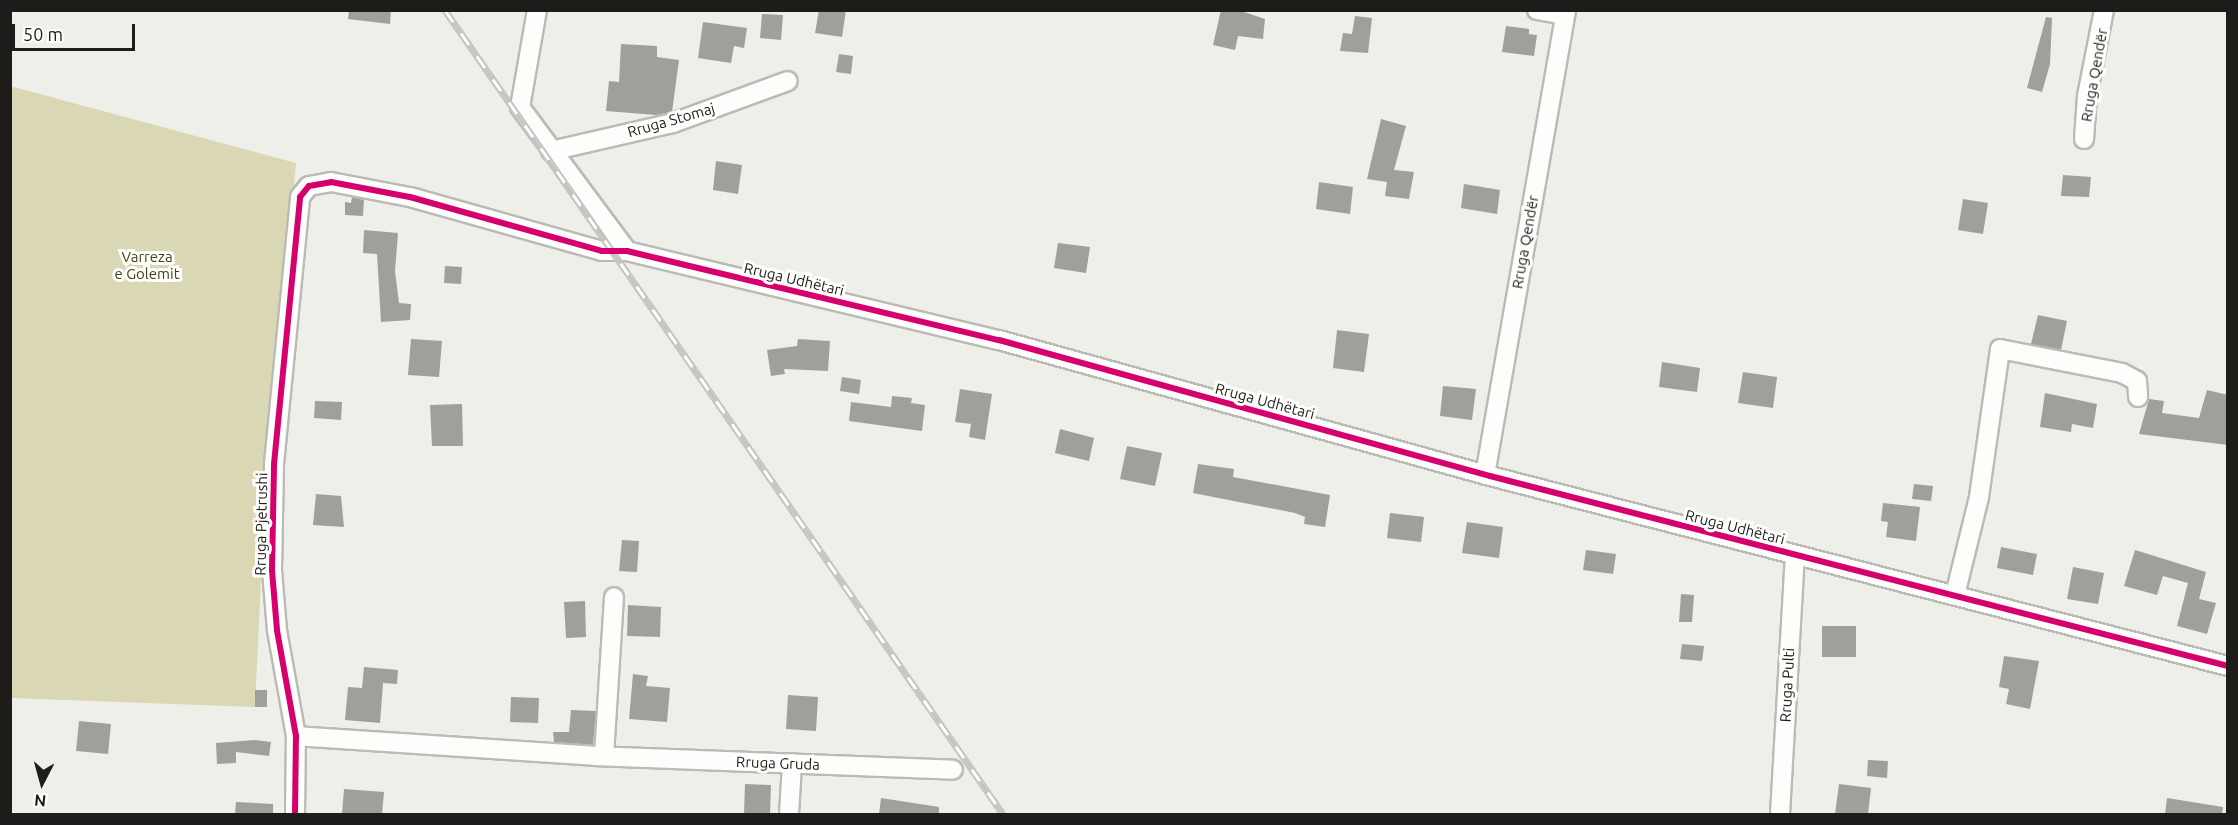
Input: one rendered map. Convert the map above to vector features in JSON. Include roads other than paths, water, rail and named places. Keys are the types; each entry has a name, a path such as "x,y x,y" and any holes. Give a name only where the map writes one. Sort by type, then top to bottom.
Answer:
{"street":[{"path":"537,10 520,107 627,251"},
{"path":"1537,10 1565,13"},
{"name":"Rruga Qendër","path":"2084,139 2087,96 2104,10"},
{"name":"Rruga Qendër","path":"1485,475 1565,13"},
{"name":"Rruga Stomaj","path":"551,151 673,123 788,81"},
{"name":"Rruga Udhëtari","path":"295,197 303,190 321,182 353,184 602,251 627,251 999,340 1485,475 2228,666"},
{"name":"Rruga Pjetrushi","path":"295,197 274,464 272,570 277,630 296,736 295,814"},
{"path":"1955,596 1979,497 2000,349 2122,373 2137,381 2138,397"},
{"name":"Rruga Pulti","path":"1780,814 1795,555"},
{"path":"604,756 614,597"},
{"name":"Rruga Gruda","path":"296,736 604,756 953,770"},
{"path":"789,814 792,763"}],"railway":[{"path":"445,10 1003,814"}],"park label":[{"name":"Varreza e Golemit","path":"147,264"}]}
